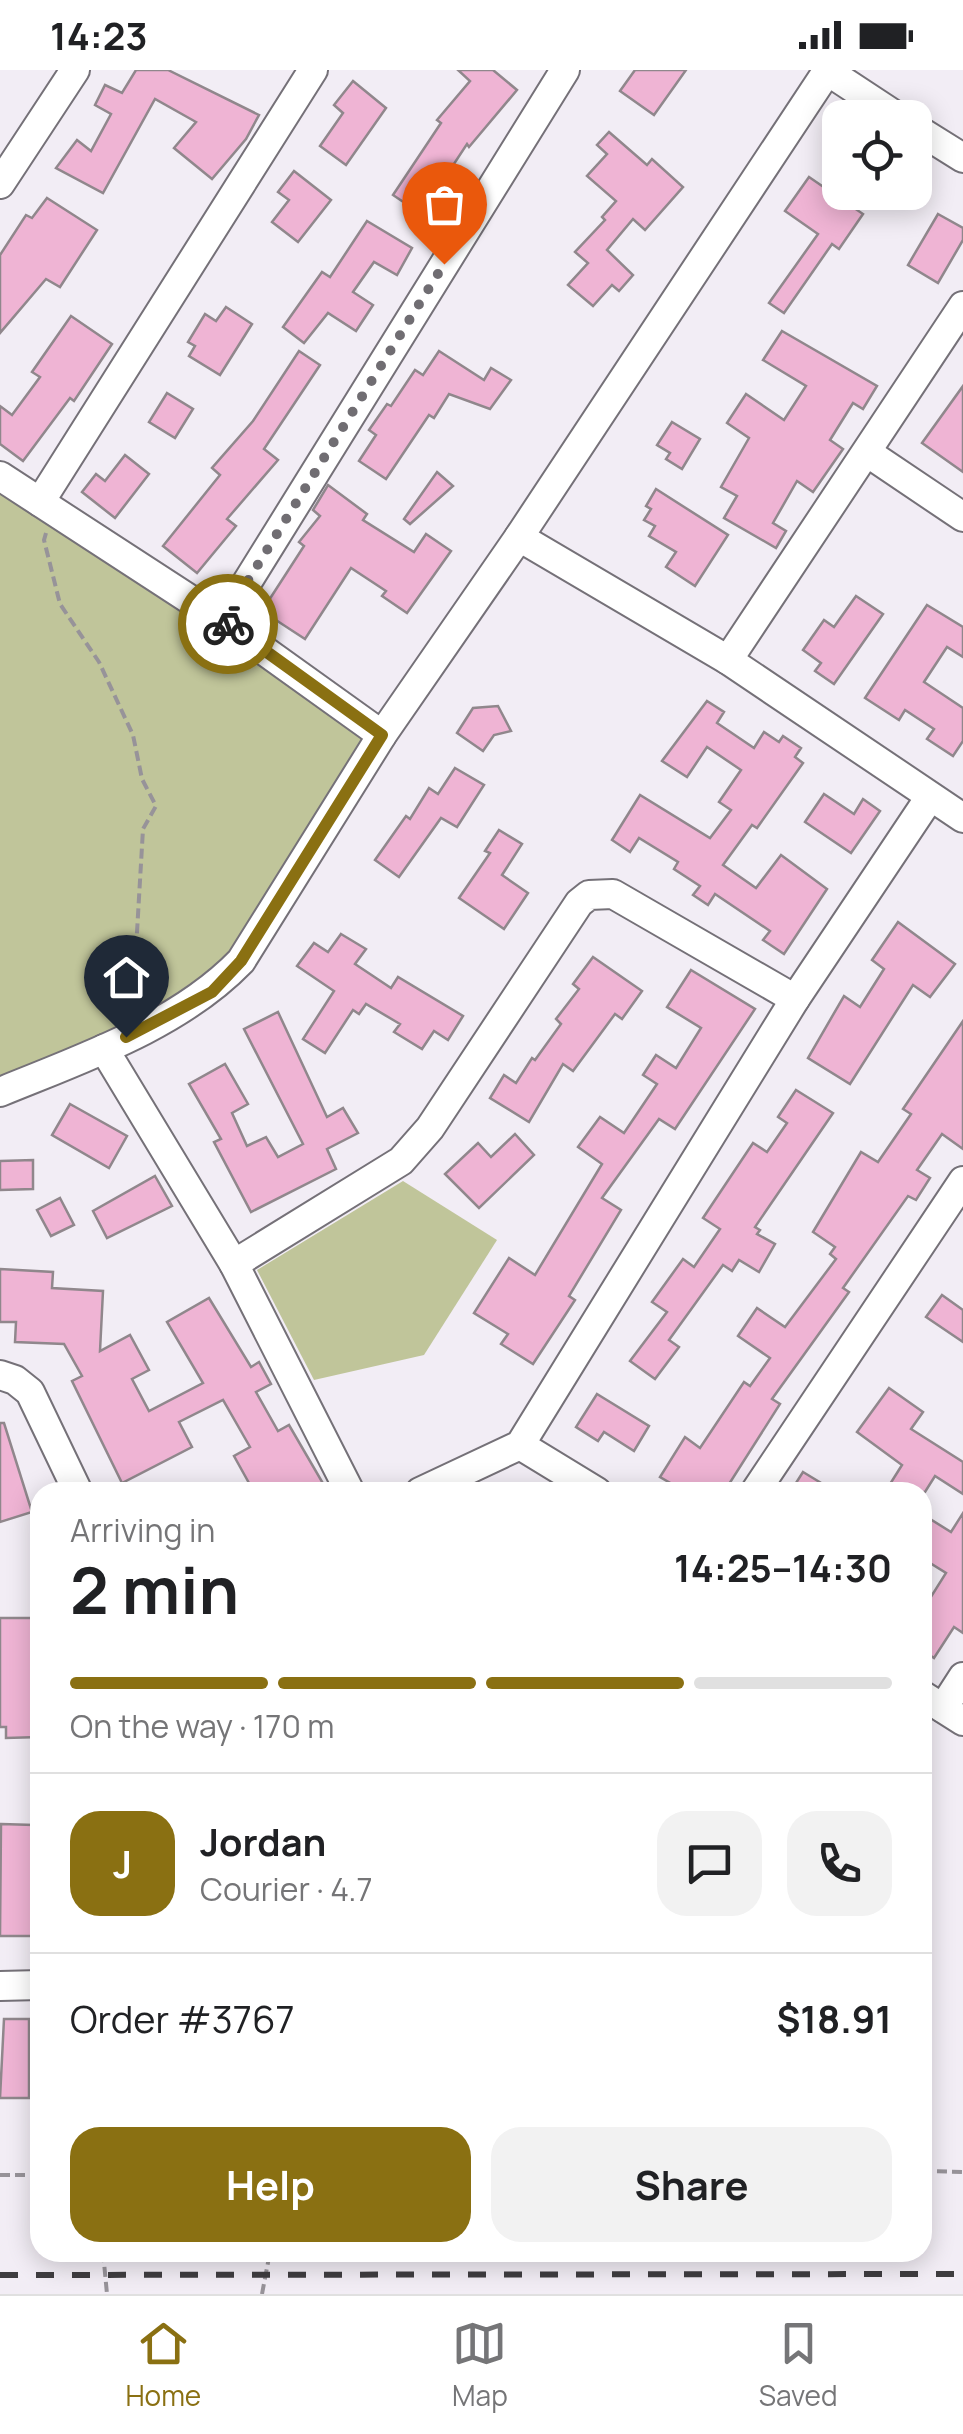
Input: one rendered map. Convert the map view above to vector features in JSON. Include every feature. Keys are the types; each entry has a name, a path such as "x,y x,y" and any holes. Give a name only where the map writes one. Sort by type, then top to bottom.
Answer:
{"street":[{"path":"0,184 75,70"},
{"path":"46,506 313,70"},
{"path":"223,621 565,70"},
{"path":"0,1092 104,1049 212,992 241,961 382,735 519,537 827,70 873,100"},
{"path":"932,139 963,158"},
{"path":"728,660 963,306"},
{"path":"868,453 963,517"},
{"path":"0,476 223,621 382,735"},
{"path":"519,537 728,660 963,818"},
{"path":"441,1482 520,1445 795,999 930,797"},
{"path":"234,1264 401,1161 430,1128 578,904 589,895 613,894 795,999"},
{"path":"104,1049 234,1264 345,1482"},
{"path":"763,1482 963,1182"},
{"path":"0,1375 15,1380 30,1392 73,1482"},
{"path":"520,1445 581,1482"},
{"path":"943,1708 963,1676"},
{"path":"0,1986 30,1985"}],"path":[{"path":"46,506 44,540 60,604 106,676 134,735 142,779 156,806 143,829 133,1000 147,1026"},
{"path":"932,2170 963,2172"},
{"path":"0,2175 30,2174"},
{"path":"104,2262 107,2294"},
{"path":"262,2294 268,2262"}],"green space":[{"path":"0,489 376,736 208,987 0,1086"},
{"path":"403,1181 497,1240 424,1355 314,1380 257,1270"}],"building":[{"path":"136,70 168,70 259,115 246,139 212,179 174,148 196,122 155,99 103,193 56,168 77,140 91,151 111,114 95,105 105,85 122,93"},
{"path":"458,70 493,70 517,90 469,147 467,144 421,214 393,195 441,123 437,120 470,81"},
{"path":"635,70 686,70 654,115 620,91"},
{"path":"353,81 386,108 346,165 320,146 343,113 334,105"},
{"path":"609,132 647,165 652,159 683,187 645,230 633,219 607,250 633,275 619,291 612,285 593,306 568,285 588,263 575,252 605,220 602,217 616,201 587,176 607,154 597,145"},
{"path":"294,171 331,200 298,242 272,222 289,200 278,192"},
{"path":"809,177 822,186 822,210 857,210 863,214 839,249 832,244 784,313 769,303 818,234 785,211"},
{"path":"47,198 97,230 60,287 46,279 0,333 0,255 26,215 32,218"},
{"path":"938,214 963,228 963,240 938,283 908,265"},
{"path":"367,221 412,248 397,275 374,262 353,292 373,305 356,331 328,313 304,343 283,327 322,272 330,277"},
{"path":"226,307 252,324 220,375 189,356 195,346 188,342 205,314 216,321"},
{"path":"71,316 112,344 74,401 70,398 23,461 0,444 0,406 12,415 40,377 32,372"},
{"path":"782,331 877,386 863,409 853,403 830,440 843,449 813,492 797,481 773,523 786,531 776,548 724,518 737,496 721,487 749,438 727,423 746,394 784,420 806,386 763,360"},
{"path":"299,351 320,365 264,449 278,460 227,519 236,526 197,573 163,546 220,475 212,468 253,421"},
{"path":"439,351 484,380 491,368 511,380 490,409 449,394 434,418 429,415 386,479 359,461 376,435 369,430 415,370 423,375"},
{"path":"963,386 963,472 922,443"},
{"path":"167,393 193,409 175,438 149,422"},
{"path":"672,422 700,439 682,469 666,459 670,453 657,445"},
{"path":"125,455 149,474 115,518 82,492 96,474 105,481"},
{"path":"437,472 453,486 410,524 404,519"},
{"path":"328,485 367,514 363,520 414,552 426,534 451,551 407,613 382,596 386,591 351,568 305,639 262,611 304,546 299,542 320,516 313,510"},
{"path":"656,489 728,535 695,586 666,567 676,552 649,536 655,526 644,520 651,509 646,506"},
{"path":"856,596 883,614 834,684 815,671 821,663 803,650 824,620 834,627"},
{"path":"927,605 963,627 963,657 947,647 924,682 963,708 963,741 953,756 927,739 934,729 905,710 899,720 865,698"},
{"path":"707,701 724,712 717,723 754,748 764,732 779,742 783,736 801,748 795,757 803,763 757,828 752,825 723,865 756,888 781,855 827,889 784,954 763,940 770,931 715,894 708,905 693,895 700,886 674,869 678,862 639,838 630,852 612,840 640,795 710,838 731,810 719,802 741,770 707,747 687,777 662,761"},
{"path":"498,706 511,731 494,735 483,751 457,733 473,708"},
{"path":"455,768 484,785 457,827 441,818 399,877 375,860 406,816 410,819 429,788 438,794"},
{"path":"824,794 854,814 863,799 880,811 851,853 805,822"},
{"path":"499,830 522,844 502,875 528,893 504,929 459,898 490,853 485,851"},
{"path":"898,922 955,964 930,997 913,985 850,1084 808,1058 844,996 860,1007 884,969 872,960"},
{"path":"341,934 366,949 355,964 391,988 398,977 463,1016 448,1040 434,1031 422,1049 394,1032 400,1024 366,1004 359,1014 353,1010 325,1053 303,1039 334,991 297,966 314,943 328,952"},
{"path":"593,957 642,991 622,1019 615,1014 573,1071 563,1064 529,1122 490,1098 504,1075 516,1083 532,1058 535,1060 561,1024 556,1019 579,989 573,984"},
{"path":"691,970 755,1009 675,1129 659,1119 602,1198 621,1210 569,1296 575,1300 533,1364 501,1344 508,1334 474,1313 509,1258 535,1275 602,1164 578,1147 600,1117 624,1133 657,1084 643,1075 656,1055 676,1068 701,1028 667,1007"},
{"path":"278,1012 327,1117 343,1108 358,1133 327,1149 336,1169 251,1212 214,1142 221,1139 189,1084 225,1064 248,1104 232,1113 247,1146 266,1137 278,1157 303,1144 244,1029"},
{"path":"963,1021 963,1149 942,1134 917,1170 930,1178 916,1200 908,1196 843,1288 849,1292 772,1399 780,1404 730,1482 669,1482 660,1477 685,1437 700,1448 744,1382 750,1386 770,1358 738,1336 757,1308 785,1327 836,1259 830,1254 835,1247 813,1232 861,1152 878,1162 911,1114 903,1109"},
{"path":"796,1090 833,1113 755,1227 760,1230 757,1234 775,1244 759,1272 739,1260 732,1271 723,1265 669,1340 679,1347 655,1379 630,1361 667,1312 652,1302 683,1259 694,1267 720,1229 703,1218 753,1143 767,1152 787,1123 778,1117"},
{"path":"70,1104 127,1136 109,1168 52,1135"},
{"path":"515,1134 534,1155 479,1208 445,1174 478,1143 491,1157"},
{"path":"33,1160 33,1189 0,1190 0,1161"},
{"path":"155,1176 172,1206 107,1238 93,1211"},
{"path":"60,1198 74,1225 51,1236 37,1210"},
{"path":"0,1269 53,1272 52,1288 103,1291 100,1351 130,1335 149,1370 132,1379 149,1411 203,1383 167,1322 209,1298 251,1367 259,1362 271,1384 256,1392 278,1431 289,1425 322,1482 248,1482 234,1456 250,1447 223,1400 179,1422 192,1447 122,1482 72,1381 82,1376 64,1344 15,1342 16,1322 0,1322"},
{"path":"942,1295 963,1310 963,1342 926,1317"},
{"path":"889,1388 923,1412 911,1429 963,1462 963,1494 935,1476 931,1482 891,1482 902,1465 857,1432"},
{"path":"597,1394 649,1426 634,1451 604,1432 598,1441 576,1427"},
{"path":"0,1423 4,1423 30,1513 0,1522"},
{"path":"803,1472 820,1482 797,1482"},
{"path":"963,1513 963,1633 954,1627 934,1658 932,1595 946,1573 932,1564 932,1520 951,1532"},
{"path":"0,1618 30,1618 30,1737 6,1738 6,1727 0,1727"},
{"path":"1,1824 30,1825 30,1936 0,1936"},
{"path":"4,2019 29,2019 29,2098 0,2098"}],"railway":[{"path":"0,2275 963,2274"}],"way so far":[{"path":"228,624 223,621 444,264"}],"route":[{"path":"126,1037 212,992 241,961 382,735 228,624"}]}
